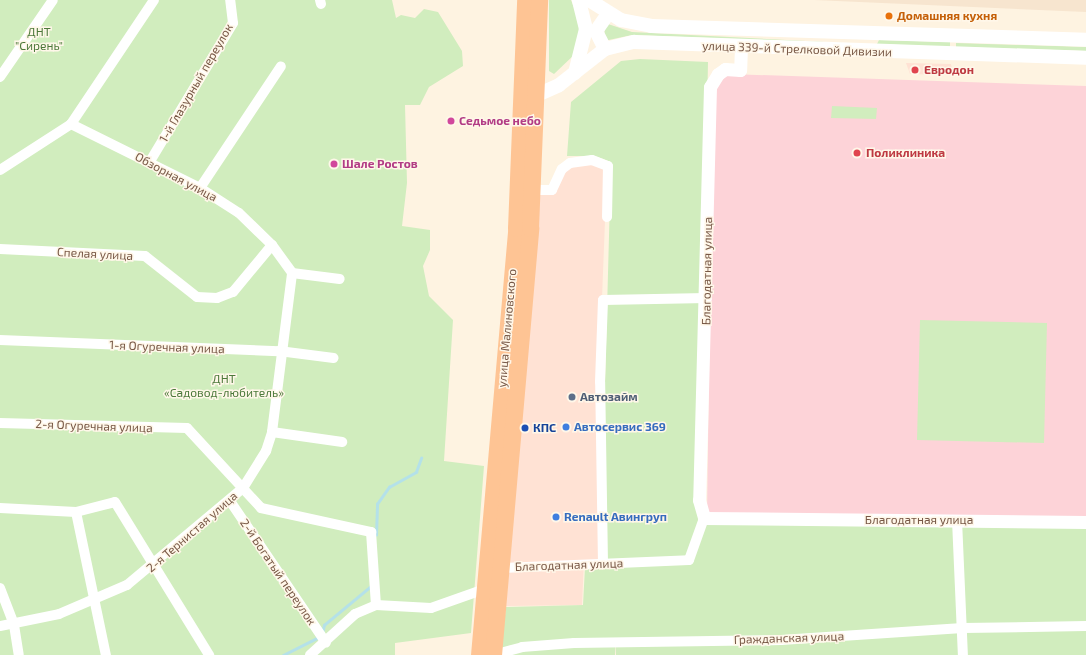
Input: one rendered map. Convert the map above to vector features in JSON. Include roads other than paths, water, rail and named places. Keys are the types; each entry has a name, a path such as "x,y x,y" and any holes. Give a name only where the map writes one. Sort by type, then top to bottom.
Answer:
{"highway":[{"name":"улица Малиновского","path":"493,655 532,190 530,95 525,0"},
{"name":"улица Малиновского","path":"479,655 515,236 539,0"}],"main road":[{"path":"575,73 586,29 579,0"},
{"name":"улица 339-й Стрелковой Дивизии","path":"589,0 608,14 651,26 1086,40"},
{"path":"605,49 596,31 608,14"},
{"path":"848,51 855,42 850,33"},
{"path":"875,34 869,42 875,52"},
{"name":"улица 339-й Стрелковой Дивизии","path":"530,95 575,73 605,49 634,42 875,52 1086,58"}],"street":[{"path":"0,78 53,0"},
{"path":"0,170 71,124 154,0"},
{"name":"1-й Глазурный переулок","path":"149,163 233,23 230,0"},
{"name":"Благодатная улица","path":"501,568 689,560 704,518 699,500 706,298 710,87 718,74 725,69 740,70 741,46"},
{"path":"200,188 281,66"},
{"name":"Обзорная улица","path":"71,124 200,188 238,213 272,245 292,274"},
{"path":"532,190 552,190 562,169 580,160 592,160 608,166 607,217"},
{"name":"Спелая улица","path":"0,249 146,256 197,297 217,298 233,292 272,245"},
{"path":"292,274 340,279"},
{"name":"2-я Тернистая улица","path":"0,626 14,625 59,614 127,585 154,565 230,501 243,488 266,451 272,432 279,351 285,335 292,274"},
{"path":"603,564 600,382 603,300 706,298"},
{"name":"1-я Огуречная улица","path":"0,340 279,351 334,358"},
{"name":"2-я Огуречная улица","path":"0,423 187,428 243,488"},
{"path":"272,432 342,442"},
{"path":"243,488 261,508 371,532 376,605"},
{"name":"2-й Богатый переулок","path":"230,501 326,643"},
{"path":"0,508 76,512 115,502 209,655"},
{"path":"76,512 106,655"},
{"name":"Благодатная улица","path":"704,518 1086,522"},
{"path":"957,520 963,628 962,655"},
{"path":"0,588 14,625 19,655"},
{"path":"310,655 326,643 355,614 376,605 431,608 485,589"},
{"name":"Гражданская улица","path":"493,655 522,647 574,643 781,640 963,628 1086,626"}],"waterway":[{"path":"376,535 377,504 389,487 416,472 421,458"},
{"path":"322,633 324,625 371,586"},
{"path":"283,655 319,637"}],"place":[{"name":"Домашняя кухня","path":"889,16"},
{"name":"Евродон","path":"915,70"},
{"name":"Седьмое небо","path":"451,121"},
{"name":"Поликлиника","path":"857,153"},
{"name":"Шале Ростов","path":"334,164"},
{"name":"Автозайм","path":"572,397"},
{"name":"Автосервис 369","path":"566,427"},
{"name":"КПС","path":"525,428"},
{"name":"Renault Авингруп","path":"556,517"}],"park label":[{"name":"ДНТ \"Сирень\"","path":"39,39"},
{"name":"ДНТ «Садовод-любитель»","path":"224,386"}]}
